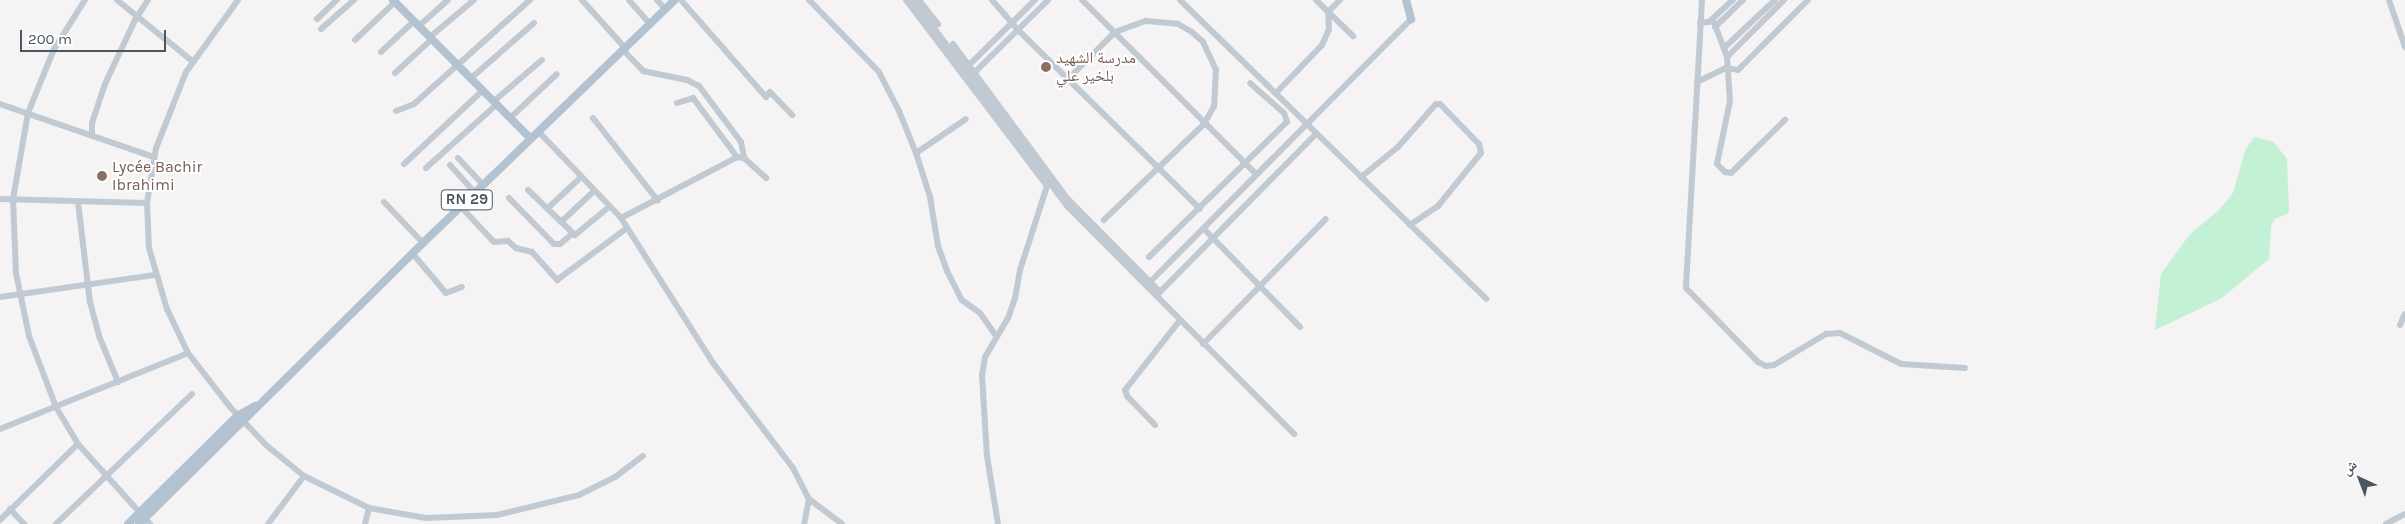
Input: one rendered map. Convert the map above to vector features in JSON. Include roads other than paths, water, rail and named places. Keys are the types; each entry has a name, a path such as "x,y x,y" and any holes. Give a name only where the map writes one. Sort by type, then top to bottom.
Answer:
{"main road":[{"name":"RN 29","path":"128,524 143,520 240,419 261,402 530,138 625,50 675,0"},
{"path":"1406,0 1412,19"},
{"path":"394,1 530,138"}],"street":[{"path":"85,0 54,50 28,114 13,199 13,251 19,294 35,356 56,407 78,444 143,520"},
{"path":"117,0 138,15 192,61"},
{"path":"92,136 92,123 105,84 138,15 148,0"},
{"path":"238,0 192,61 154,157 147,203 154,275 167,309 188,353 240,419 304,476 369,508 448,519 521,511 579,495 615,476 643,456"},
{"path":"317,19 337,0"},
{"path":"321,29 354,0"},
{"path":"381,52 448,0"},
{"path":"394,73 474,0"},
{"path":"396,111 414,104 530,0"},
{"path":"582,0 643,71 687,80 699,86 742,142 741,158"},
{"path":"629,0 651,25"},
{"path":"658,0 666,10"},
{"path":"681,0 766,96 770,92 792,115"},
{"path":"808,0 879,72 899,111 916,153 930,197 938,246 947,271 962,300 980,314 996,336"},
{"path":"906,0 1047,186 1020,270 1015,298 985,357 981,390 998,524"},
{"path":"913,0 973,74 1067,206 1158,294 1203,344 1294,434"},
{"path":"919,0 967,67"},
{"path":"992,0 1013,21 1018,30 1200,209"},
{"path":"967,67 1035,0"},
{"path":"973,74 1048,0"},
{"path":"1082,0 1257,175"},
{"path":"1180,0 1486,299"},
{"path":"1316,0 1353,36"},
{"path":"1276,93 1322,45 1329,29 1328,12 1340,0"},
{"path":"1702,0 1686,288 1701,306 1766,366 1774,365 1826,334 1840,333 1901,364 1964,368"},
{"path":"1700,23 1712,20 1733,0"},
{"path":"1715,27 1743,0"},
{"path":"1724,48 1774,0"},
{"path":"1727,57 1784,0"},
{"path":"1697,82 1726,68 1738,70 1808,0"},
{"path":"2389,0 2405,47"},
{"path":"355,40 394,1"},
{"path":"1148,284 1205,230 1306,124 1412,19"},
{"path":"1712,20 1727,57 1726,68 1730,101 1716,159 1725,172 1732,173 1784,120"},
{"path":"1068,79 1115,32 1131,24 1163,21 1178,24 1203,42 1216,70 1217,89 1214,106 1205,122 1104,220"},
{"path":"470,79 534,23"},
{"path":"426,168 542,60"},
{"path":"510,118 557,74"},
{"path":"1149,258 1287,122 1287,118 1250,83"},
{"path":"404,164 482,90"},
{"path":"677,103 693,98 741,158 766,178"},
{"path":"0,104 154,157"},
{"path":"1361,177 1398,147 1436,104 1440,104 1479,144 1481,154 1438,206 1410,226"},
{"path":"593,118 658,201"},
{"path":"916,153 966,119"},
{"path":"538,131 620,218 713,363 793,468 809,500 842,524"},
{"path":"1158,294 1316,134"},
{"path":"458,158 483,185"},
{"path":"620,218 658,201 741,158"},
{"path":"450,165 475,193"},
{"path":"548,208 581,177"},
{"path":"528,190 572,234"},
{"path":"561,222 594,191"},
{"path":"509,198 555,245 572,234 577,234 609,207"},
{"path":"0,199 147,203"},
{"path":"78,202 86,285 99,336 118,382"},
{"path":"384,202 423,243"},
{"path":"461,207 494,242 508,241 516,248 532,252 557,280 627,228"},
{"path":"1203,344 1326,219"},
{"path":"1205,230 1300,327"},
{"path":"413,254 446,292 462,287"},
{"path":"0,297 154,275"},
{"path":"2400,325 2405,314"},
{"path":"1155,425 1127,396 1125,390 1180,320"},
{"path":"0,429 188,353"},
{"path":"56,524 192,394"},
{"path":"0,520 78,444"},
{"path":"268,524 304,476"},
{"path":"804,524 809,500"},
{"path":"365,524 369,508"},
{"path":"10,509 24,524"},
{"path":"2386,524 2405,514"}],"place":[{"name":"مدرسة الشهيد بلخير علي","path":"1046,67"},
{"name":"Lycée Bachir Ibrahimi","path":"102,176"}]}
